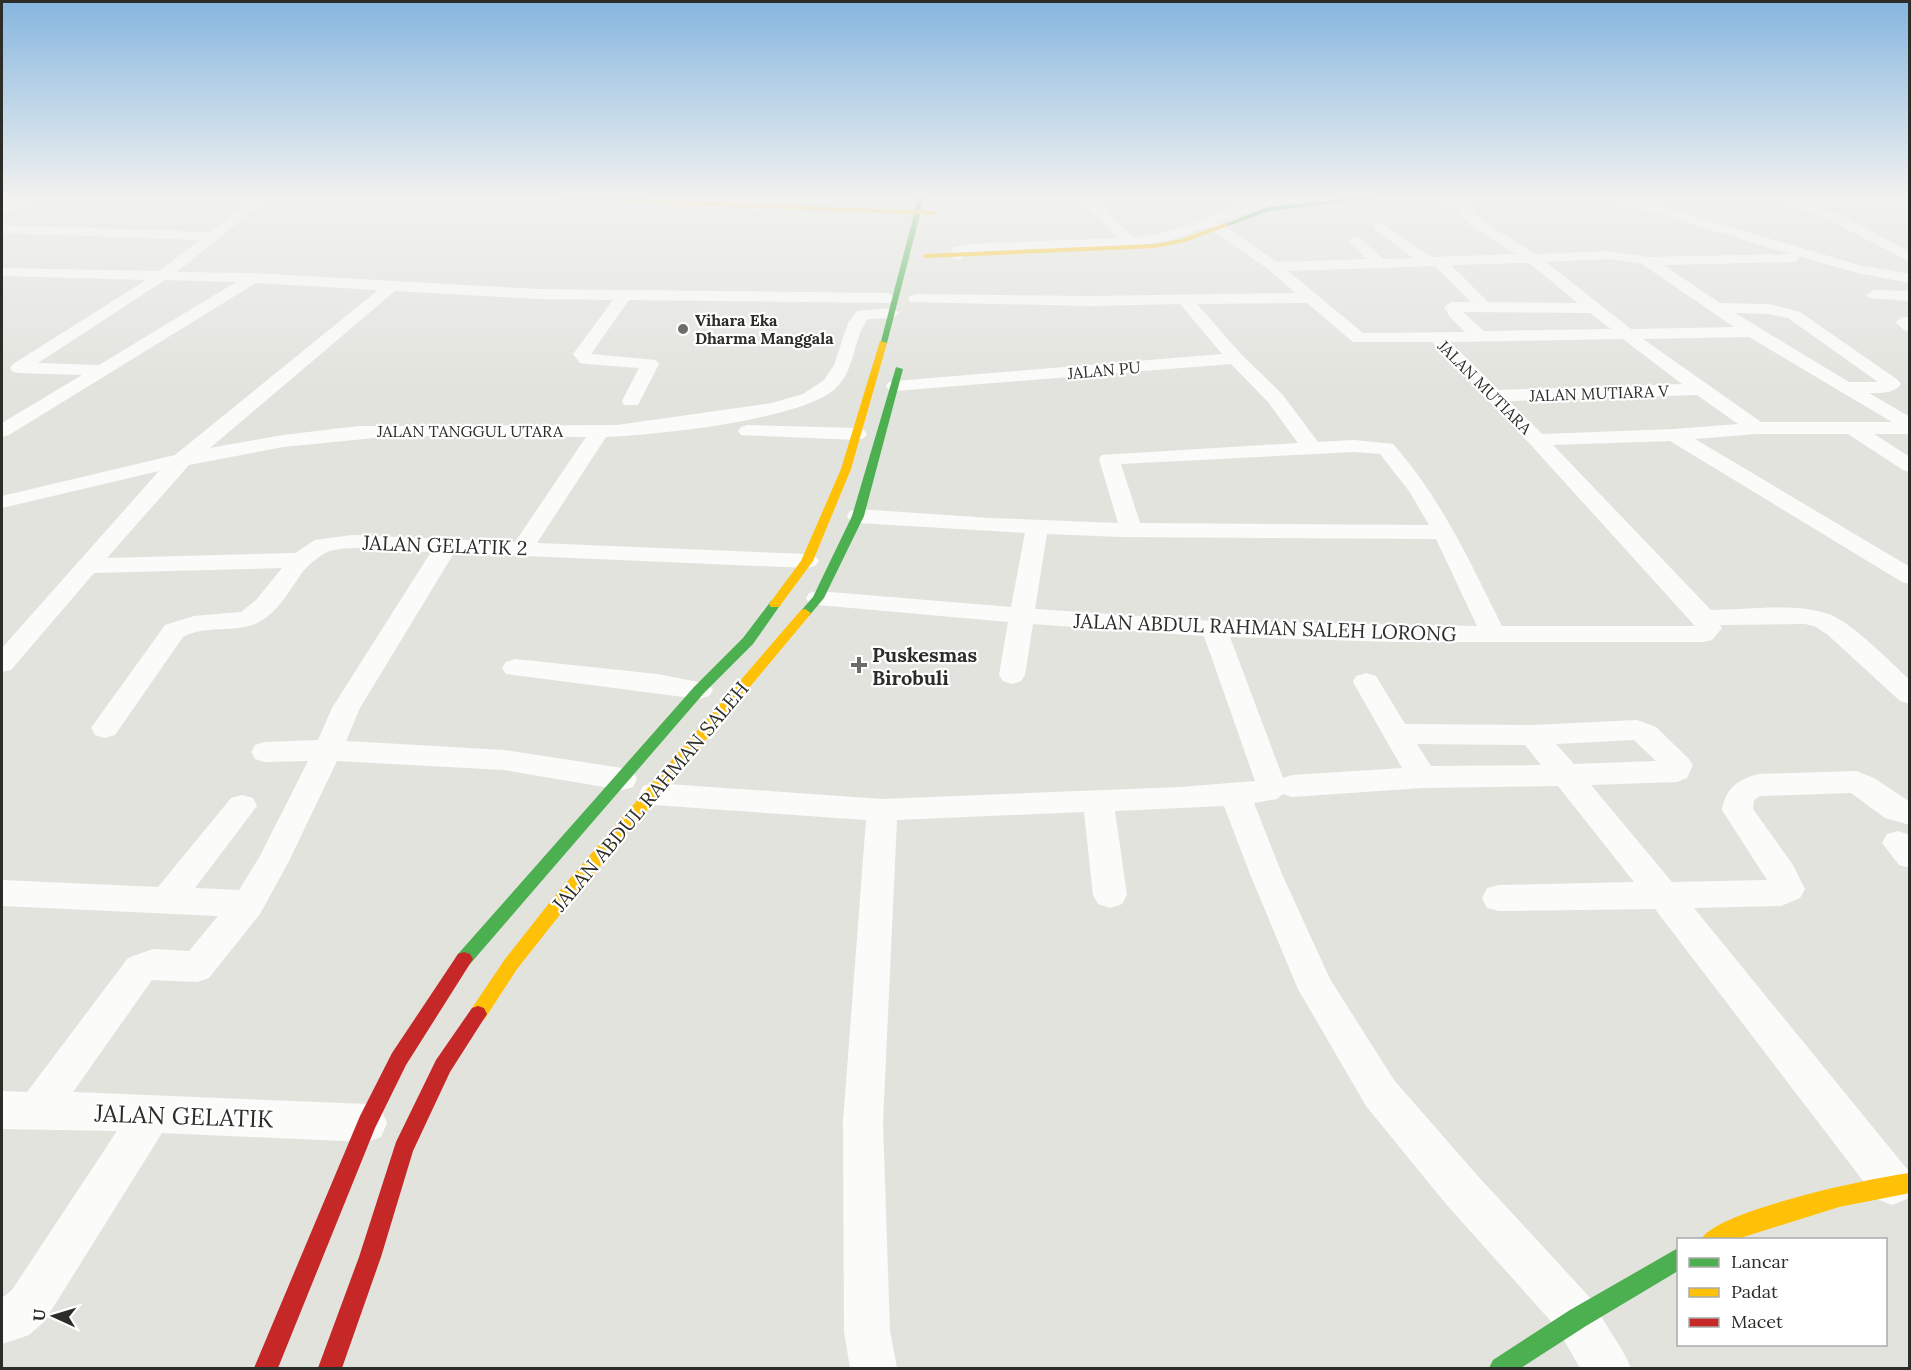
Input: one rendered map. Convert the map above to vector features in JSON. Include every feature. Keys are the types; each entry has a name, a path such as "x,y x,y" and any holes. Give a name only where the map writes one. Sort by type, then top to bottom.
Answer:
{"main road":[{"name":"JALAN ABDUL RAHMAN SALEH","path":"266,1368 367,1123 399,1059 458,966 699,690 748,640 807,561 846,469 880,356 906,259"},
{"path":"915,305 925,259"},
{"name":"JALAN ABDUL RAHMAN SALEH","path":"330,1368 369,1257 403,1149 443,1066 511,964 560,902 818,598 858,516 896,386 902,356 880,356"},
{"path":"1714,1238 1725,1232 1820,1200 1900,1184"},
{"path":"1501,1368 1577,1319 1677,1260"}],"street":[{"path":"102,370 19,368 162,276 182,259"},
{"name":"JALAN MUTIARA","path":"1263,259 1359,338 1436,337 1537,440 1707,623"},
{"path":"1375,259 1379,263"},
{"path":"1429,259 1485,306"},
{"path":"1274,267 1509,259"},
{"path":"1533,259 1659,360 1757,428"},
{"path":"1634,259 1647,261 1734,259"},
{"path":"1823,259 1857,269 1910,279"},
{"path":"1647,261 1752,332 1847,387 1910,427"},
{"path":"2,272 253,278 538,294 894,305"},
{"path":"2,431 253,278"},
{"path":"2,664 12,640 88,566 185,457 390,287"},
{"path":"1692,291 1715,291"},
{"path":"1874,295 1910,296"},
{"path":"624,296 582,354 586,359 650,364 631,401"},
{"path":"1184,298 1235,358 1275,398 1313,448"},
{"path":"915,305 1184,298 1309,298"},
{"name":"JALAN TANGGUL UTARA","path":"2,502 185,457 337,434 430,428 600,431 645,428 753,412 794,403 819,393 835,381 841,370 856,321 863,314 894,305"},
{"path":"1478,335 1452,308 1485,306 1596,308"},
{"path":"1718,308 1769,309 1794,315 1892,384 1883,388 1847,387"},
{"path":"1910,322 1903,322 1910,327"},
{"path":"1436,337 1752,332"},
{"path":"1578,333 1600,338 1659,360"},
{"name":"JALAN PU","path":"896,386 1235,358"},
{"path":"2,364 23,364"},
{"name":"JALAN MUTIARA V","path":"1495,396 1703,389"},
{"name":"JALAN MUTIARA","path":"1537,440 1674,435 1757,428 1910,427"},
{"path":"1852,428 1910,466"},
{"path":"522,548 600,431"},
{"path":"748,431 857,434"},
{"path":"1674,435 1910,577"},
{"path":"1131,530 1109,459 1377,445 1386,448 1398,459 1444,532 1494,634"},
{"path":"858,516 1131,530 1444,532"},
{"path":"1012,675 1037,526"},
{"name":"JALAN GELATIK 2","path":"88,566 300,560 313,549 336,542 807,561"},
{"path":"19,1111 140,969 153,964 197,967 248,904 272,863 328,750 346,708 447,545"},
{"path":"105,728 174,631 189,625 239,619 259,611 300,560"},
{"name":"JALAN ABDUL RAHMAN SALEH LORONG","path":"818,598 1021,616 1214,629 1494,634 1703,634 1707,623 1807,616 1837,629 1910,695"},
{"path":"654,794 882,810 1180,798 1235,794 1272,788 1214,629"},
{"path":"515,668 657,683 699,690"},
{"path":"1366,682 1422,777"},
{"path":"1292,786 1422,777 1677,771 1678,765 1646,734 1637,730 1533,735 1398,734"},
{"path":"1533,735 1900,1184"},
{"name":"JALAN ABDUL RAHMAN SALEH","path":"265,752 328,750 504,760 622,779"},
{"path":"1500,898 1781,893 1788,889 1781,874 1737,810 1741,795 1747,788 1758,785 1849,781 1870,789 1898,813 1906,838"},
{"path":"1235,794 1266,874 1316,989 1380,1093 1461,1189 1577,1319 1607,1368"},
{"path":"1098,800 1110,895"},
{"path":"167,900 242,806"},
{"path":"873,1368 867,1331 863,1122 882,810"},
{"path":"2,893 248,904"},
{"name":"JALAN GELATIK","path":"19,1111 152,1113 367,1123"},
{"path":"2,1321 13,1319 28,1306 152,1113"}],"traffic: fast":[{"path":"883,343 905,259"},
{"path":"805,613 818,598 858,516 899,369"},
{"path":"464,959 699,690 748,641 775,604"},
{"path":"1501,1368 1578,1318 1677,1260"}],"traffic: slow":[{"path":"775,604 807,561 846,469 883,343"},
{"path":"478,1014 511,964 560,902 805,613"},
{"path":"1715,1238 1725,1232 1816,1202 1886,1186 1910,1183"}],"traffic: jam":[{"path":"266,1368 367,1123 399,1059 464,959"},
{"path":"330,1368 370,1257 403,1149 443,1066 478,1014"}],"place":[{"name":"Vihara Eka Dharma Manggala","path":"683,329"},
{"name":"Puskesmas Birobuli","path":"859,665"}]}
